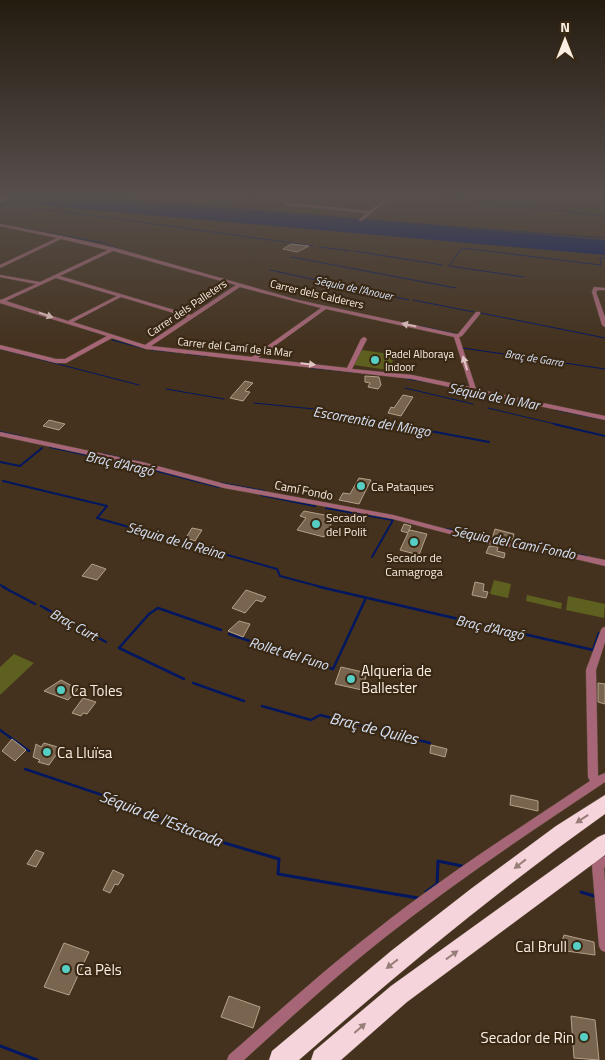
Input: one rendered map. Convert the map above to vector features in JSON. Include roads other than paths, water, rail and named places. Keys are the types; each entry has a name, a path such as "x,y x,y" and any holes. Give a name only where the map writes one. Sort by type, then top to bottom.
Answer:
{"highway":[{"path":"281,1060 384,969 559,835 605,803"},
{"path":"323,1060 398,994 605,844"}],"street":[{"path":"0,267 45,245"},
{"name":"Carrer dels Calderers","path":"98,245 238,286 456,336"},
{"path":"1,301 113,249"},
{"path":"0,276 40,284"},
{"path":"56,276 192,317"},
{"name":"Carrer dels Palleters","path":"146,347 238,286"},
{"path":"605,289 596,288 594,292 605,325"},
{"path":"68,323 120,296"},
{"name":"Carrer del Camí de la Mar","path":"1,301 146,347 412,377 605,418"},
{"path":"254,358 326,307"},
{"path":"473,389 456,336 460,335 478,313"},
{"path":"0,347 56,361 66,361 110,337"},
{"path":"349,369 364,340"},
{"name":"Camí Fondo","path":"0,434 142,464 224,486 393,517 488,542 542,549 605,563"},
{"path":"601,779 593,777 590,670 605,630"},
{"path":"234,1060 381,933 464,872 601,779"},
{"path":"602,864 605,946"}],"waterway":[{"path":"110,245 119,249"},
{"path":"320,247 350,251"},
{"path":"524,277 449,266 462,248 601,265"},
{"path":"354,251 442,265"},
{"path":"291,257 456,288"},
{"path":"601,264 600,258 605,258"},
{"name":"Séquia de l'Anouer","path":"270,270 409,300"},
{"name":"Braç de Garra","path":"291,298 301,301"},
{"name":"Séquia de l'Anouer","path":"413,300 474,312"},
{"name":"Séquia de l'Anouer","path":"481,313 605,338"},
{"name":"Braç de Garra","path":"420,326 457,334"},
{"name":"Séquia de la Mar","path":"112,340 146,349"},
{"name":"Braç de Garra","path":"463,348 605,369"},
{"name":"Escorrentia del Mingo","path":"0,349 139,385"},
{"name":"Séquia de la Mar","path":"151,350 182,353"},
{"name":"Séquia de la Mar","path":"187,354 207,356"},
{"name":"Séquia de la Mar","path":"311,368 361,373"},
{"name":"Séquia de la Mar","path":"402,378 432,383"},
{"path":"405,388 473,404"},
{"name":"Escorrentia del Mingo","path":"166,389 224,399"},
{"name":"Escorrentia del Mingo","path":"254,403 314,409 399,425"},
{"path":"488,408 559,425"},
{"name":"Séquia de la Mar","path":"556,410 605,420"},
{"name":"Escorrentia del Mingo","path":"392,424 489,442"},
{"path":"554,424 605,436"},
{"name":"Séquia del Camí Fondo","path":"0,432 23,437"},
{"name":"Braç d'Aragó","path":"50,447 138,466 219,487"},
{"name":"Braç d'Aragó","path":"0,462 20,466 42,448"},
{"name":"Séquia del Camí Fondo","path":"103,454 140,462"},
{"name":"Séquia de la Reina","path":"3,481 107,506 97,518 277,569 280,576 325,588"},
{"name":"Séquia del Camí Fondo","path":"220,483 264,491"},
{"name":"Braç d'Aragó","path":"261,495 315,506"},
{"name":"Braç d'Aragó","path":"326,508 393,520 372,557"},
{"name":"Séquia del Camí Fondo","path":"446,529 586,556"},
{"name":"Braç Curt","path":"0,585 6,588"},
{"name":"Braç Curt","path":"3,587 35,604"},
{"name":"Braç d'Aragó","path":"320,587 593,650 599,633 601,633"},
{"name":"Rollet del Funo","path":"229,634 333,669 365,600"},
{"name":"Braç Curt","path":"41,606 106,642"},
{"name":"Rollet del Funo","path":"184,679 119,648 149,614 158,608 221,630"},
{"name":"Braç de Quiles","path":"193,683 244,701"},
{"name":"Braç de Quiles","path":"262,706 311,720 320,715 430,743"},
{"path":"0,730 29,751"},
{"name":"Séquia de l'Estacada","path":"25,769 105,796"},
{"name":"Séquia de l'Estacada","path":"102,795 191,833 279,859 278,874 418,898"},
{"name":"Séquia de l'Estacada","path":"426,892 437,884 438,861 462,866"},
{"name":"Séquia de l'Estacada","path":"581,892 594,896"},
{"path":"0,1046 37,1060"}],"place":[{"name":"Padel Alboraya Indoor","path":"375,360"},
{"name":"Ca Pataques","path":"361,486"},
{"name":"Secador del Polit","path":"316,524"},
{"name":"Secador de Camagroga","path":"414,542"},
{"name":"Alqueria de Ballester","path":"351,679"},
{"name":"Ca Toles","path":"61,690"},
{"name":"Ca Lluïsa","path":"47,752"},
{"name":"Cal Brull","path":"577,946"},
{"name":"Ca Pèls","path":"66,969"},
{"name":"Secador de Rin","path":"584,1037"}]}
